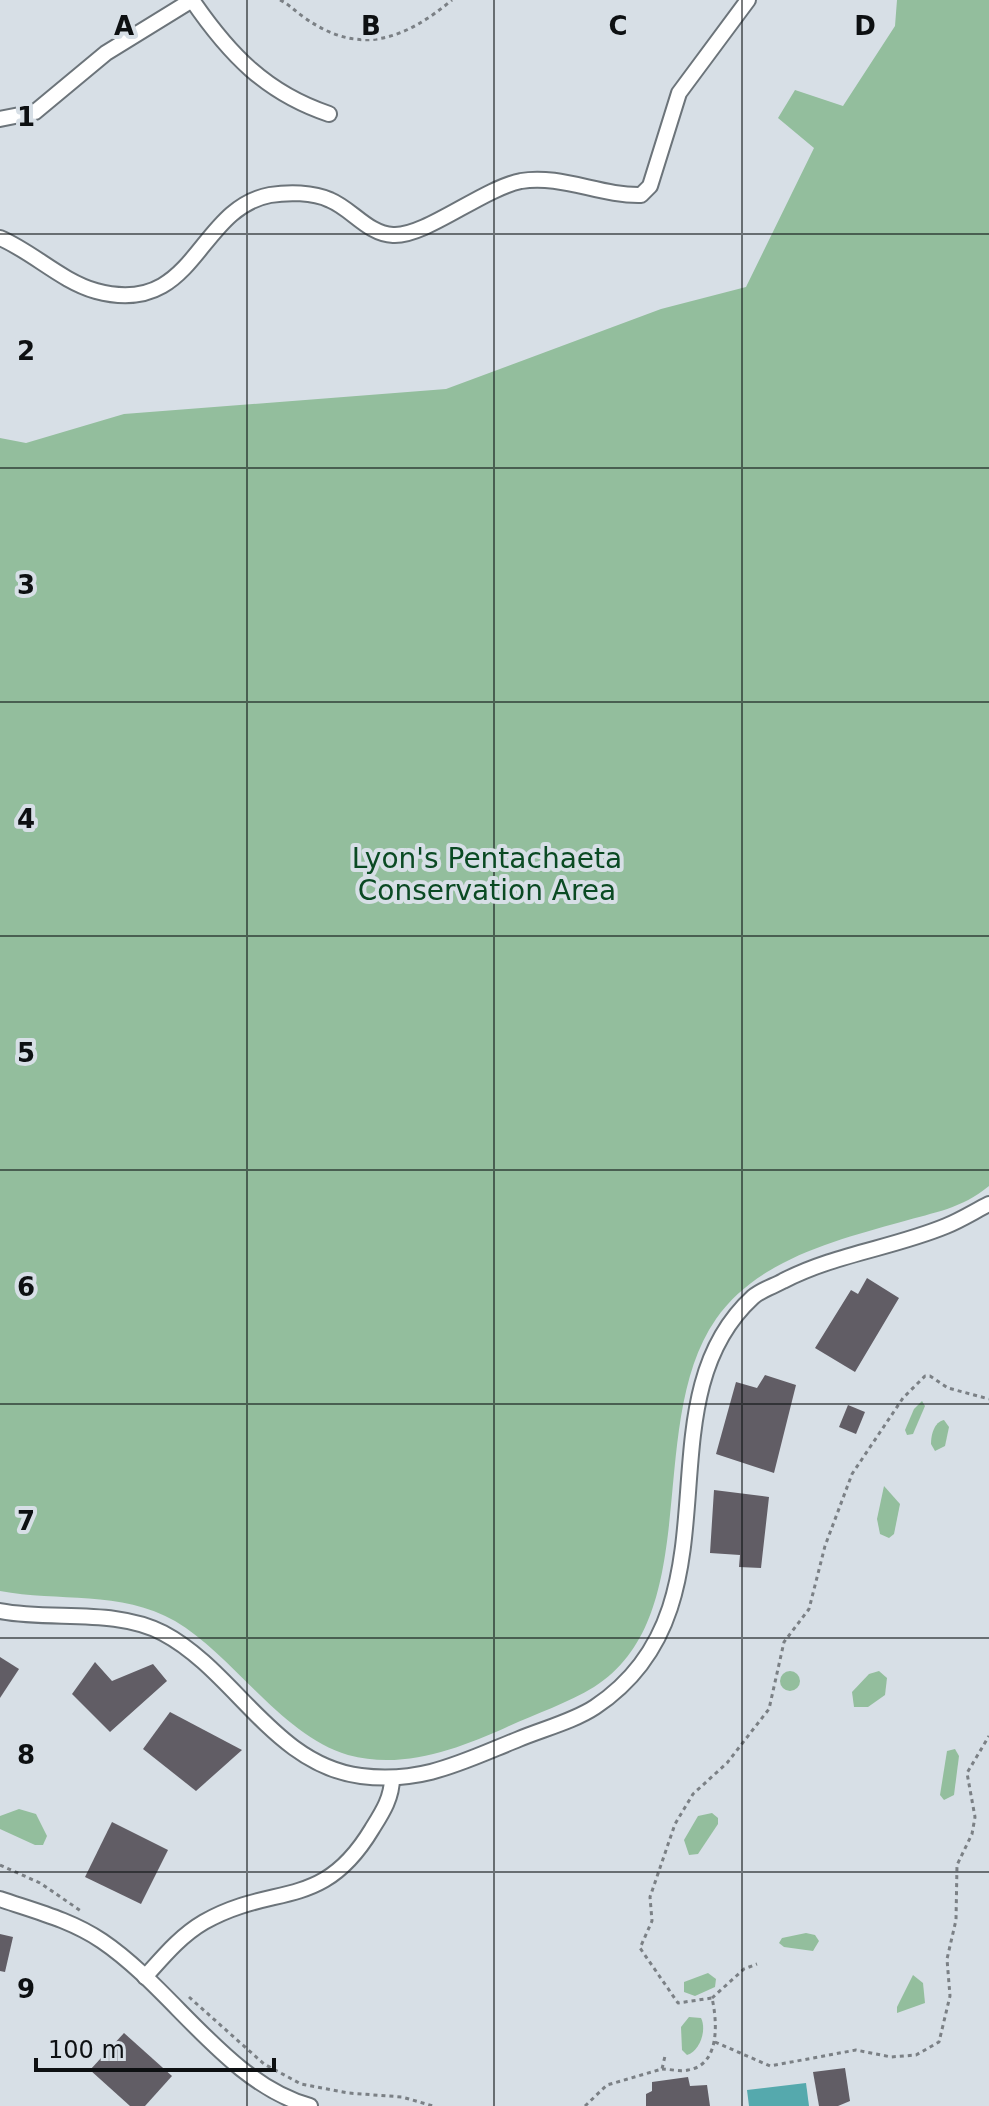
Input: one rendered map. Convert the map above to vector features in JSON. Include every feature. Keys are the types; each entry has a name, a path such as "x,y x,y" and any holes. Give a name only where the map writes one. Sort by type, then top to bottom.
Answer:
{"street":[{"path":"0,119 35,112 106,53 192,0 233,55 254,76 280,94 329,114"},
{"path":"0,238 86,288 129,293 155,289 174,279 231,215 249,202 272,194 305,194 330,199 380,233 396,236 415,230 497,188 522,181 541,180 641,195 650,186 679,93 748,0"},
{"path":"0,1611 32,1617 111,1618 161,1632 202,1658 277,1736 314,1759 357,1776 407,1779 436,1773 594,1708 636,1672 663,1629 679,1584 698,1396 721,1338 754,1296 814,1265 947,1226 989,1204"},
{"path":"145,1977 178,1941 204,1923 251,1902 317,1886 340,1871 358,1853 388,1801 392,1778"},
{"path":"0,1899 65,1921 102,1941 145,1977 263,2088 310,2106"}],"path":[{"path":"280,0 321,27 374,42 388,39 452,0"},
{"path":"757,1964 744,1969 712,1998 678,2003 640,1948 652,1921 650,1897 675,1824 693,1794 727,1763 769,1709 784,1642 809,1609 825,1546 852,1474 888,1417 925,1376 960,1392 989,1399"},
{"path":"715,2042 770,2066 856,2050 891,2057 916,2055 939,2042 950,1996 947,1959 956,1920 957,1865 972,1834 975,1817 967,1773 989,1736"},
{"path":"0,1865 40,1883 82,1912"},
{"path":"185,1994 264,2064 301,2084 333,2091 381,2094 433,2106"},
{"path":"585,2106 607,2085 662,2069 692,2070 715,2042 718,2024 712,1998"},
{"path":"662,2069 665,2056"},
{"path":"328,2098 333,2091"}],"green space":[{"name":"Lyon's Pentachaeta Conservation Area","path":"897,0 989,0 989,1186 947,1209 850,1236 775,1267 753,1281 716,1319 694,1362 682,1411 663,1567 650,1614 629,1655 594,1687 488,1735 430,1755 389,1760 348,1755 301,1731 197,1636 154,1611 89,1598 0,1591 0,438 26,443 124,414 446,389 661,309 746,287 814,148 778,118 795,90 843,106 895,26"},
{"path":"922,1401 925,1406 913,1434 907,1435 905,1430 914,1409"},
{"path":"944,1420 949,1427 945,1446 935,1451 931,1444 932,1433 935,1426"},
{"path":"884,1486 900,1504 894,1534 889,1538 880,1534 877,1519"},
{"path":"790,1671 797,1674 800,1681 797,1688 790,1691 783,1688 780,1681 783,1674"},
{"path":"879,1671 887,1678 885,1695 868,1707 854,1707 852,1692 869,1674"},
{"path":"955,1749 959,1756 954,1795 944,1800 940,1795 947,1751"},
{"path":"19,1809 36,1814 47,1836 43,1845 35,1845 0,1829 0,1816"},
{"path":"712,1813 718,1818 718,1824 698,1854 689,1855 684,1840 698,1816"},
{"path":"806,1933 815,1935 819,1941 813,1951 784,1947 779,1943 782,1938"},
{"path":"708,1973 716,1979 715,1987 695,1996 684,1992 684,1982"},
{"path":"913,1975 923,1983 925,2003 897,2013 897,2007"},
{"path":"689,2017 701,2018 703,2028 699,2045 687,2055 682,2050 681,2027"}],"water":[{"path":"806,2083 809,2106 749,2106 747,2090"}],"building":[{"path":"867,1278 899,1298 855,1372 815,1348 851,1290 858,1294"},
{"path":"765,1375 796,1385 774,1473 716,1454 736,1382 757,1388"},
{"path":"848,1405 865,1412 856,1434 839,1427"},
{"path":"714,1490 769,1497 761,1568 739,1567 740,1555 710,1553"},
{"path":"0,1657 19,1669 0,1698"},
{"path":"95,1662 112,1681 153,1664 167,1681 110,1732 72,1694"},
{"path":"170,1712 242,1750 196,1791 143,1749"},
{"path":"112,1822 168,1850 141,1904 85,1877"},
{"path":"0,1934 13,1937 5,1972 0,1971"},
{"path":"124,2033 172,2076 145,2106 130,2106 90,2070"},
{"path":"845,2068 850,2101 838,2106 819,2106 813,2072"},
{"path":"688,2077 690,2086 707,2085 710,2106 646,2106 646,2094 652,2091 652,2082"}]}
